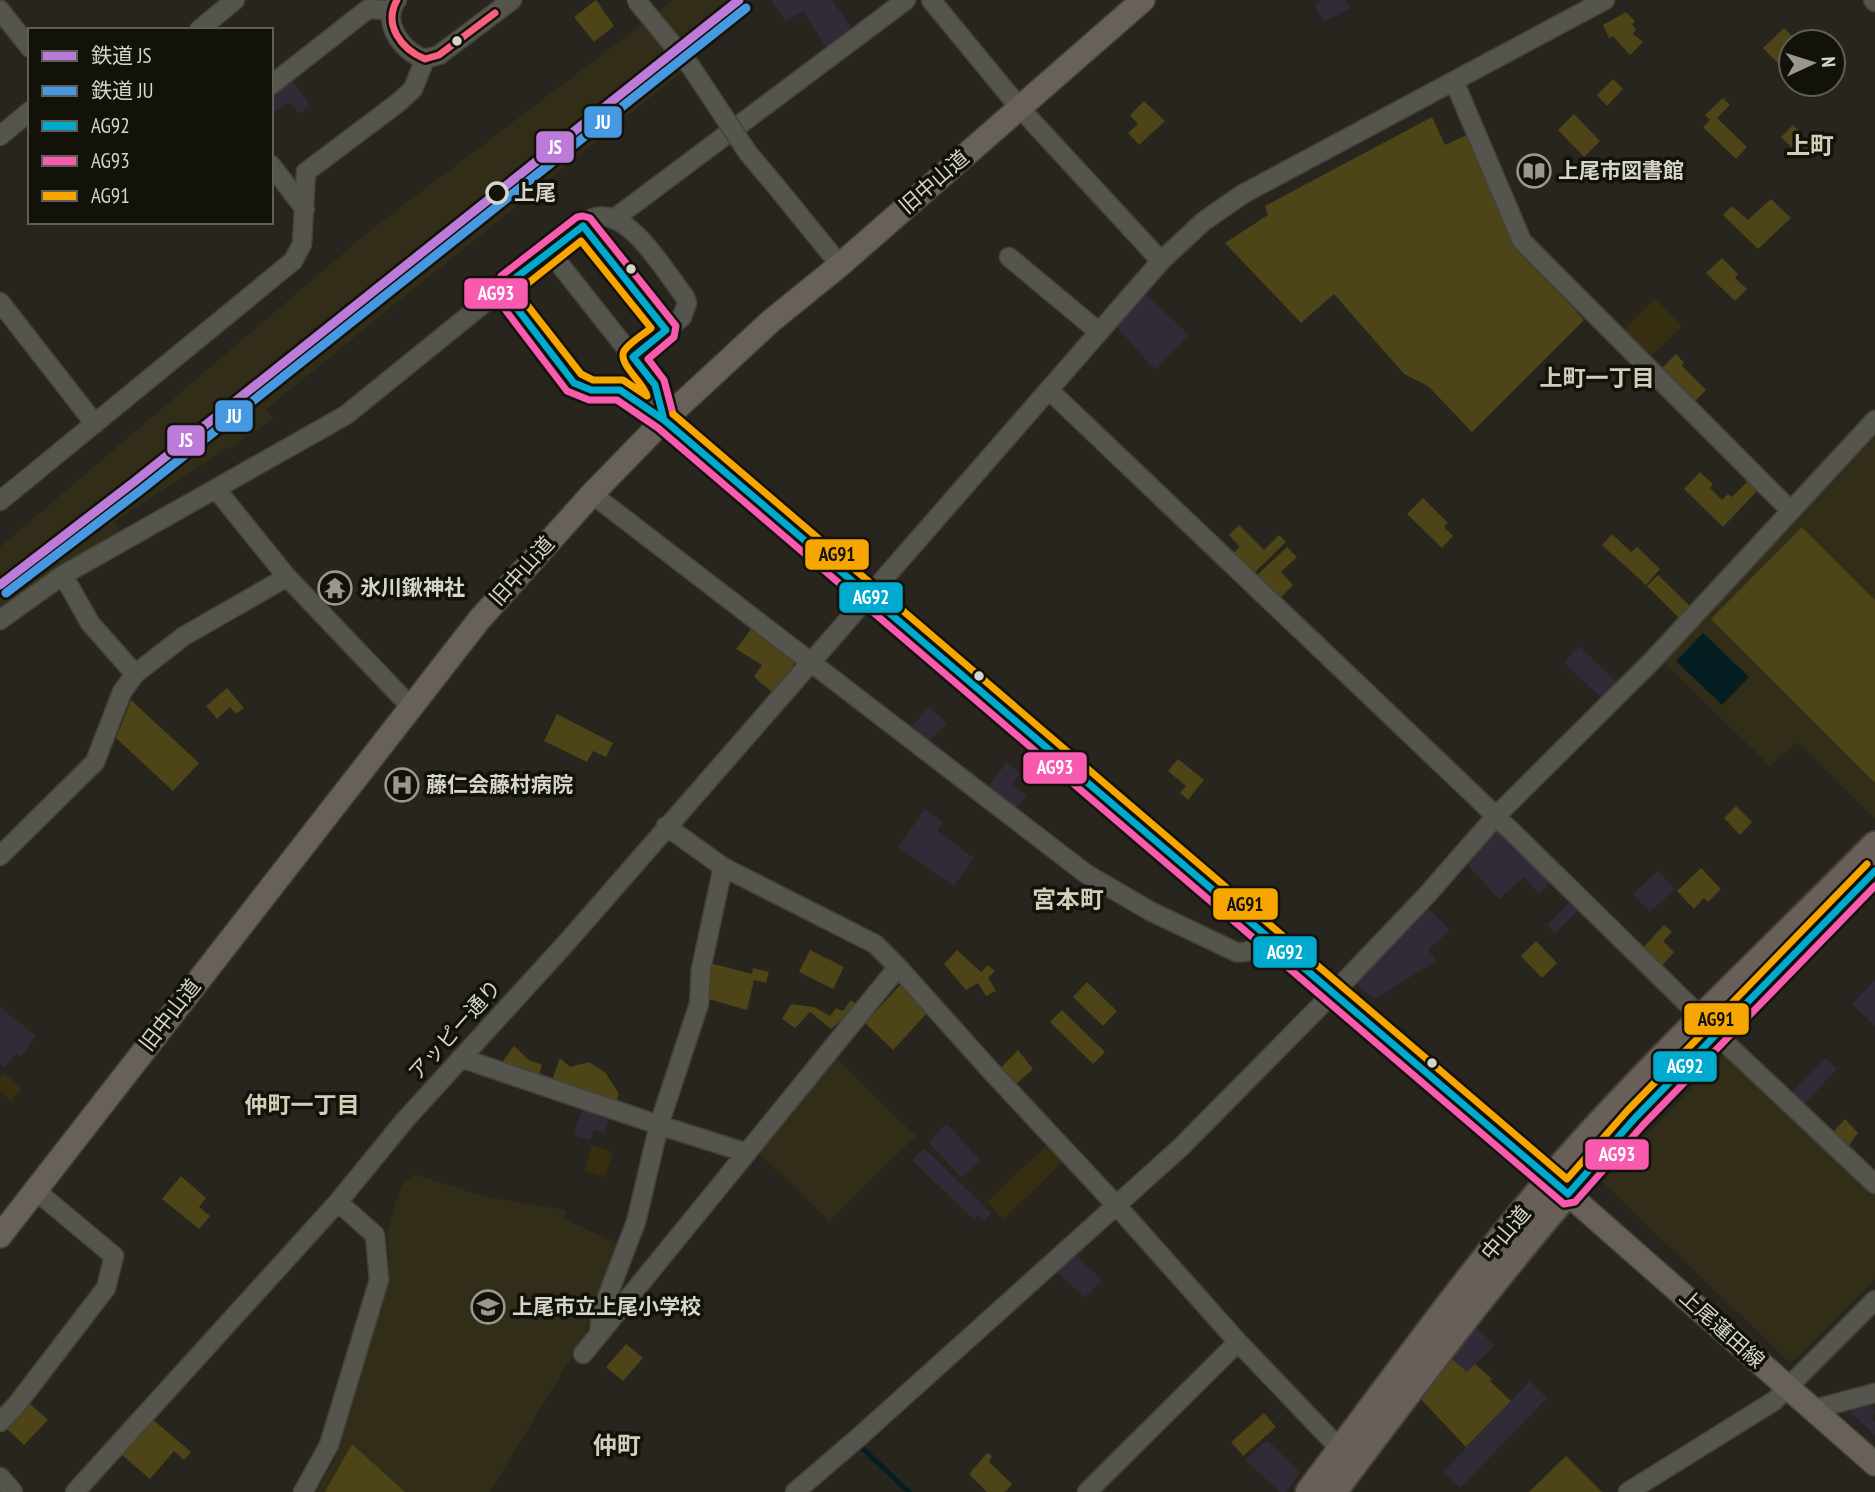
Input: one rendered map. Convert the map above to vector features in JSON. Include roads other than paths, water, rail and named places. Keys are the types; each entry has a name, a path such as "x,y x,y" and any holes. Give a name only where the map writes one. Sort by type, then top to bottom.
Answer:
{"highway":[{"name":"中山道","path":"1709,1026 1875,845"},
{"name":"中山道","path":"1334,1492 1619,1104 1709,1026 1875,871"},
{"name":"中山道","path":"1309,1492 1450,1301 1559,1186"}],"main road":[{"name":"旧中山道","path":"0,1236 410,706 479,620 592,494 664,419 771,321 1143,0"},
{"name":"上尾蓮田線","path":"664,419 1559,1186 1875,1464"}],"street":[{"path":"201,28 235,0"},
{"path":"273,83 368,9 394,5 391,26 410,52 425,59 439,55 512,0"},
{"path":"636,0 691,67 748,153 839,265"},
{"path":"615,218 906,0"},
{"path":"931,0 1019,107 1161,261"},
{"name":"アッピー通り","path":"75,1492 338,1202 405,1120 568,941 1161,261 1204,222 1243,194 1605,0"},
{"path":"0,10 28,45"},
{"path":"0,501 293,261 302,244 306,172 400,102 413,89 425,59"},
{"path":"1454,81 1522,241 1790,510"},
{"path":"0,136 28,113"},
{"path":"273,168 305,209"},
{"path":"0,620 63,575 346,415 509,283 600,216 615,218 633,231 685,298 685,312 633,357"},
{"path":"583,226 666,330"},
{"path":"550,252 655,386 664,419"},
{"path":"1009,257 1099,332"},
{"path":"509,283 506,294 508,299 574,383 591,390 620,390 664,419"},
{"path":"0,302 95,424"},
{"path":"1049,390 1496,816 1709,1026 1875,1184"},
{"path":"795,1492 1181,1147 1334,993 1426,896 1496,816 1634,679 1875,420"},
{"path":"216,489 288,577 410,706"},
{"path":"592,494 1036,836 1111,890 1236,952 1252,951 1269,937"},
{"path":"63,575 90,623 135,674"},
{"path":"0,856 95,762 122,692 135,674 184,636 288,577"},
{"path":"666,826 723,867 875,944 1117,1206 1238,1342 1341,1450"},
{"path":"599,1334 601,1313 636,1223 659,1125 699,1004 701,969 723,867"},
{"path":"583,1354 898,967"},
{"path":"461,1058 747,1153"},
{"path":"0,1422 17,1404 106,1288 114,1256 35,1190"},
{"path":"303,1492 329,1445 379,1280 375,1235 338,1202"},
{"path":"1628,1492 1774,1401 1875,1300"},
{"path":"1087,1492 1238,1342"},
{"path":"1811,1410 1875,1393"},
{"path":"0,1477 13,1492"}],"water":[{"path":"1703,633 1749,677 1722,705 1676,661"}],"waterway":[{"path":"859,1445 909,1492"}],"rail line":[{"name":"JS","path":"0,585 134,482 739,0"},
{"name":"JU","path":"6,593 141,490 746,8"}],"place":[{"name":"上尾市図書館","path":"1534,171"},
{"name":"上尾","path":"497,193"},
{"name":"氷川鍬神社","path":"335,588"},
{"name":"藤仁会藤村病院","path":"402,785"},
{"name":"上尾市立上尾小学校","path":"488,1307"}],"district":[{"name":"上町","path":"1810,146"},
{"name":"上町一丁目","path":"1597,378"},
{"name":"宮本町","path":"1068,900"},
{"name":"仲町一丁目","path":"302,1105"},
{"name":"仲町","path":"617,1446"}]}
